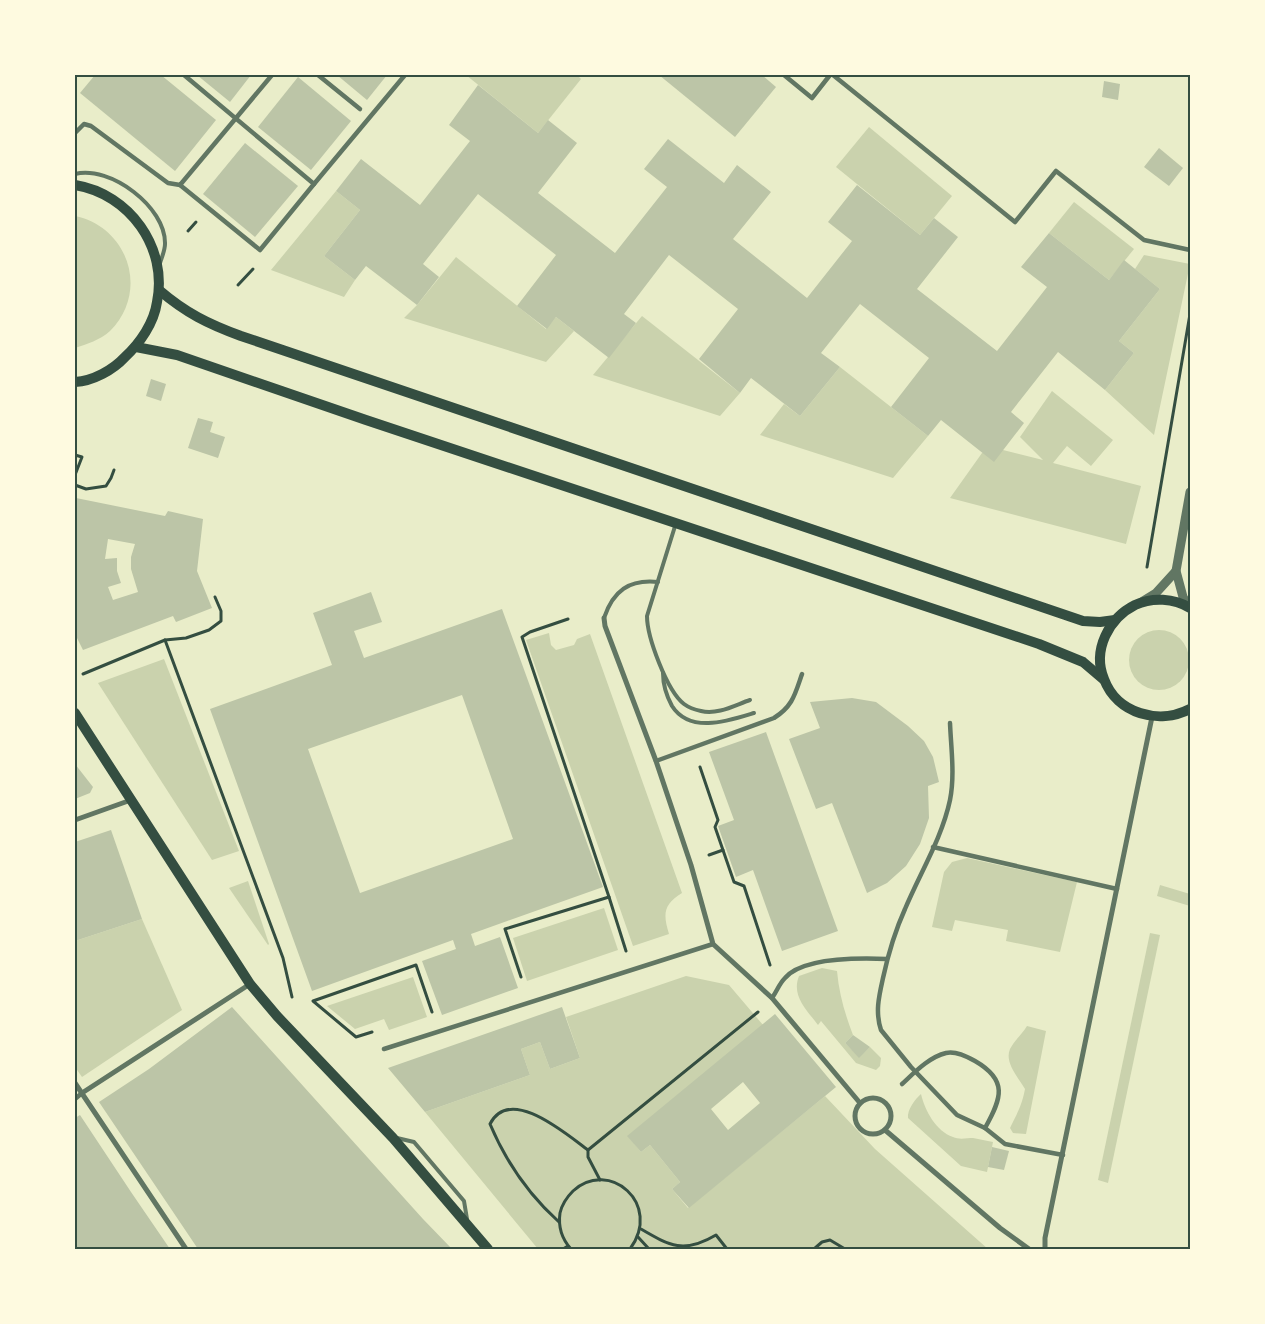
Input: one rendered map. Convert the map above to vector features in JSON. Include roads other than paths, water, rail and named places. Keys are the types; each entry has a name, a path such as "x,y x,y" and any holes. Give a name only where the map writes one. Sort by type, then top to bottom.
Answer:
{"main road":[{"path":"75,185 107,195 126,208 141,226 152,246 158,267 159,290 153,317 136,347 120,363 108,371 77,383"},
{"path":"159,290 196,318 234,334 1083,621 1100,622 1115,620"},
{"path":"136,347 177,355 366,420 1039,644 1083,662 1104,678"},
{"path":"1189,607 1172,600 1156,599 1141,602 1127,609 1115,620 1106,633 1101,663 1104,678 1112,693 1123,704 1136,712 1166,717 1180,714 1190,709"},
{"path":"75,713 250,984 277,1016 393,1138 488,1249"}],"street":[{"path":"184,75 314,184"},
{"path":"180,186 272,75"},
{"path":"318,75 360,109"},
{"path":"75,133 84,124 90,126 168,182 180,186 260,250 405,75"},
{"path":"784,75 812,98 831,75 1015,222 1056,171 1144,240 1190,250"},
{"path":"1189,607 1183,597 1176,571 1190,492"},
{"path":"1141,602 1156,593 1176,571"},
{"path":"604,618 605,626 656,761 691,865 713,944 772,998 860,1103"},
{"path":"656,761 762,722 785,711 794,698 802,674"},
{"path":"1045,1249 1045,1238 1152,716"},
{"path":"950,723 952,770 950,799 933,847 904,911 888,959 877,1006 879,1023 881,1030 915,1072 957,1115 985,1128 1005,1144 1063,1155"},
{"path":"75,820 131,799"},
{"path":"933,847 1117,889"},
{"path":"384,1049 713,944"},
{"path":"772,998 785,977 812,965 844,959 888,959"},
{"path":"75,1099 250,984"},
{"path":"902,1084 915,1072 946,1053 957,1053 967,1056 985,1067 994,1076 999,1087 999,1098 985,1128"},
{"path":"75,1083 186,1249"},
{"path":"870,1098 880,1099 890,1107 892,1119 885,1130 870,1134 860,1128 855,1118 855,1113 860,1103 870,1098"},
{"path":"885,1130 1000,1228 1029,1249"}],"lane":[{"path":"75,174 87,172 111,178 136,193 147,204 156,216 165,243 163,256 158,267"},
{"path":"676,523 647,616 647,628 663,671 683,703 693,708 710,712 720,711 750,700"},
{"path":"604,618 610,602 627,586 643,580 658,582"},
{"path":"663,671 662,684 668,698 676,711 687,720 699,723 716,723 754,713"}]}
